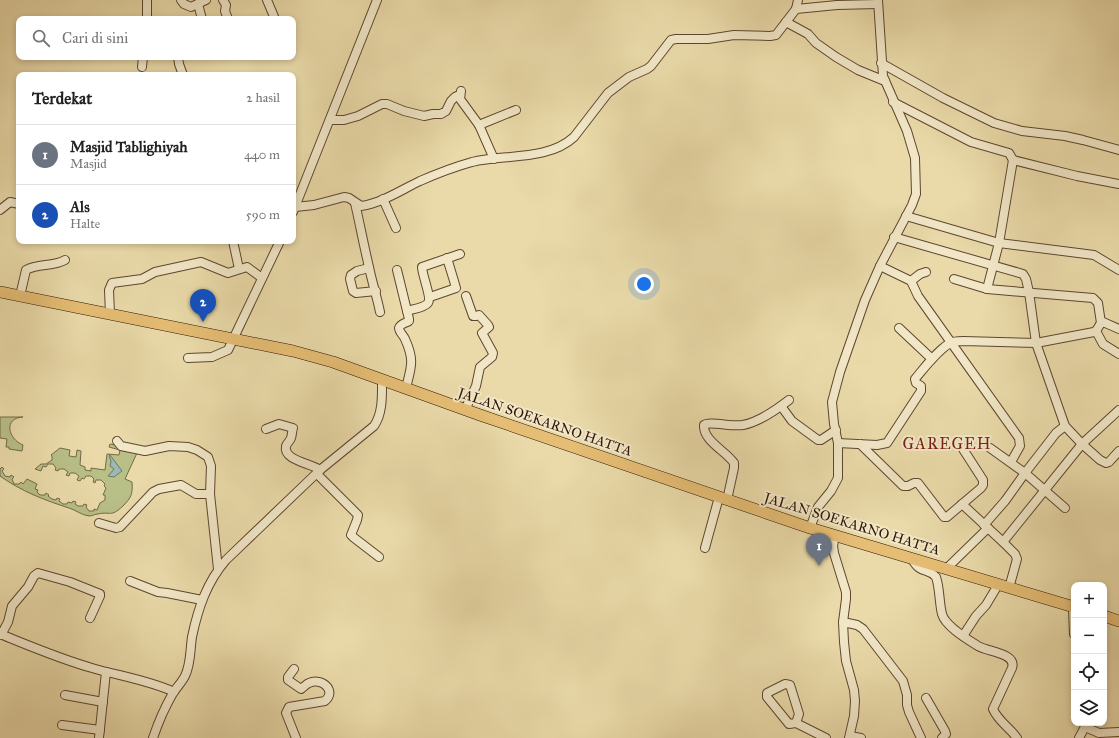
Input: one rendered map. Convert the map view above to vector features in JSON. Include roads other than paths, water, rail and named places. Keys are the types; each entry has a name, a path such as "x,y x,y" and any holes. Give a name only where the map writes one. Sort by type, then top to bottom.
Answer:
{"highway":[{"name":"JALAN SOEKARNO HATTA","path":"0,292 313,356 465,410 810,528 1071,606"},
{"path":"1107,617 1119,621"}],"street":[{"path":"146,16 148,0"},
{"path":"181,0 184,4 191,7 206,0"},
{"path":"223,0 226,5 227,16"},
{"path":"267,0 274,16"},
{"path":"296,204 377,0"},
{"path":"296,209 344,197 349,198 361,206 383,199 435,175 472,162 534,154 552,149 568,142 608,94 629,76 647,69 671,40 708,40 734,35 776,35 796,9 798,0"},
{"path":"796,9 878,2 881,63 885,81 907,131 915,158 916,194 880,266 857,322 835,390 832,402 838,444 838,478 836,484 818,507 810,528"},
{"path":"198,4 201,16"},
{"path":"786,22 808,34 816,43 836,57 858,70 885,81"},
{"path":"142,67 143,60"},
{"path":"178,60 182,72"},
{"path":"881,63 969,112 1005,127 1022,131 1071,137 1119,150"},
{"path":"330,120 344,120 358,116 382,104 424,116 441,114 446,111 451,101 460,93 460,99 479,125 494,159"},
{"path":"893,102 971,142 1009,153 1013,160 999,243 987,289"},
{"path":"479,125 516,110"},
{"path":"1013,160 1077,176 1119,184"},
{"path":"296,191 302,190"},
{"path":"383,199 396,228"},
{"path":"0,210 10,202 16,203"},
{"path":"355,203 380,312"},
{"path":"906,216 999,243 1094,255 1119,270"},
{"path":"894,237 1023,274 1026,279 1029,292 1036,344 1065,426 1082,444 1100,460 1106,463 1109,462 1119,451"},
{"path":"234,244 239,269"},
{"path":"188,358 212,357 226,352 279,244"},
{"path":"407,311 426,305 429,302 430,297 422,266 460,254"},
{"path":"430,297 456,288 447,258"},
{"path":"20,296 26,270 47,264 58,264 65,260"},
{"path":"110,314 110,285 114,282 142,279 155,272 201,262 228,273 247,266 262,278"},
{"path":"880,266 911,281 918,296 950,343 1018,438 1020,446 1011,462"},
{"path":"369,268 357,271 351,276 350,279 353,291 356,293 376,291"},
{"path":"397,270 409,321 399,328 405,337 412,366 406,388"},
{"path":"911,281 920,274 926,272"},
{"path":"838,444 881,445 887,443 921,391 921,386 916,383 915,378 932,359 950,343 963,341 1036,344 1096,331 1101,323 1098,303 1093,298 987,289 954,279"},
{"path":"465,410 476,386 480,367 492,357 494,353 482,333 488,328 488,325 480,315 473,316 466,296"},
{"path":"1101,323 1105,322 1119,329"},
{"path":"899,328 932,359"},
{"path":"1096,331 1103,344 1119,354"},
{"path":"153,738 166,706 185,676 188,667 192,638 202,600 218,569 318,472 369,430 377,421 382,401 382,380"},
{"path":"705,548 734,465 732,461 709,439 704,432 704,425 710,423 724,426 744,425 754,422 789,400"},
{"path":"781,406 792,421 818,440 824,439 836,430"},
{"path":"1003,542 1044,489 1082,444 1119,410"},
{"path":"266,429 279,424 293,428 291,438 286,447 288,453 293,459 311,465 358,514 358,520 351,535 379,558"},
{"path":"946,569 986,526 1056,433 1065,426"},
{"path":"117,441 121,446 145,451 178,445 197,450 208,457 211,466 210,494 218,569"},
{"path":"860,444 903,486 918,483 944,517 947,517 981,488 983,482 963,449"},
{"path":"990,448 1025,473 1065,508"},
{"path":"99,523 118,528 153,492 159,489 181,485 196,494 210,494"},
{"path":"962,504 1003,542 1015,554 1017,559 1003,586 976,616 963,636"},
{"path":"834,535 834,553 846,592 843,622 846,661 854,690 855,701 850,737 861,738"},
{"path":"912,559 917,567 931,572 936,577 941,612 950,627 978,646 1007,656 1014,663 993,709 998,717 1017,738"},
{"path":"90,618 100,594 70,582 38,573 34,576 28,587 14,603 8,622 0,634 66,660 154,684 174,692"},
{"path":"130,581 158,592 202,600"},
{"path":"843,622 857,625 863,629 902,681 907,695 909,712 921,738"},
{"path":"294,669 288,677 289,682 301,689 309,683 318,681 325,684 329,690 328,697 325,701 288,707 286,713 296,738"},
{"path":"62,725 100,734 106,672"},
{"path":"796,723 799,714 790,685 785,684 767,694 767,698 787,723 791,725 796,723 826,738"},
{"path":"65,695 103,702"},
{"path":"926,698 945,731 946,734 942,738"},
{"path":"1079,738 1085,726"},
{"path":"1088,726 1099,733 1119,732"}],"water":[{"path":"110,455 122,471 114,477 108,476 114,469 110,466"}],"place":[{"name":"Als","path":"203,322"},
{"name":"Masjid Tablighiyah","path":"819,566"}],"district":[{"name":"GAREGEH","path":"947,443"}]}
